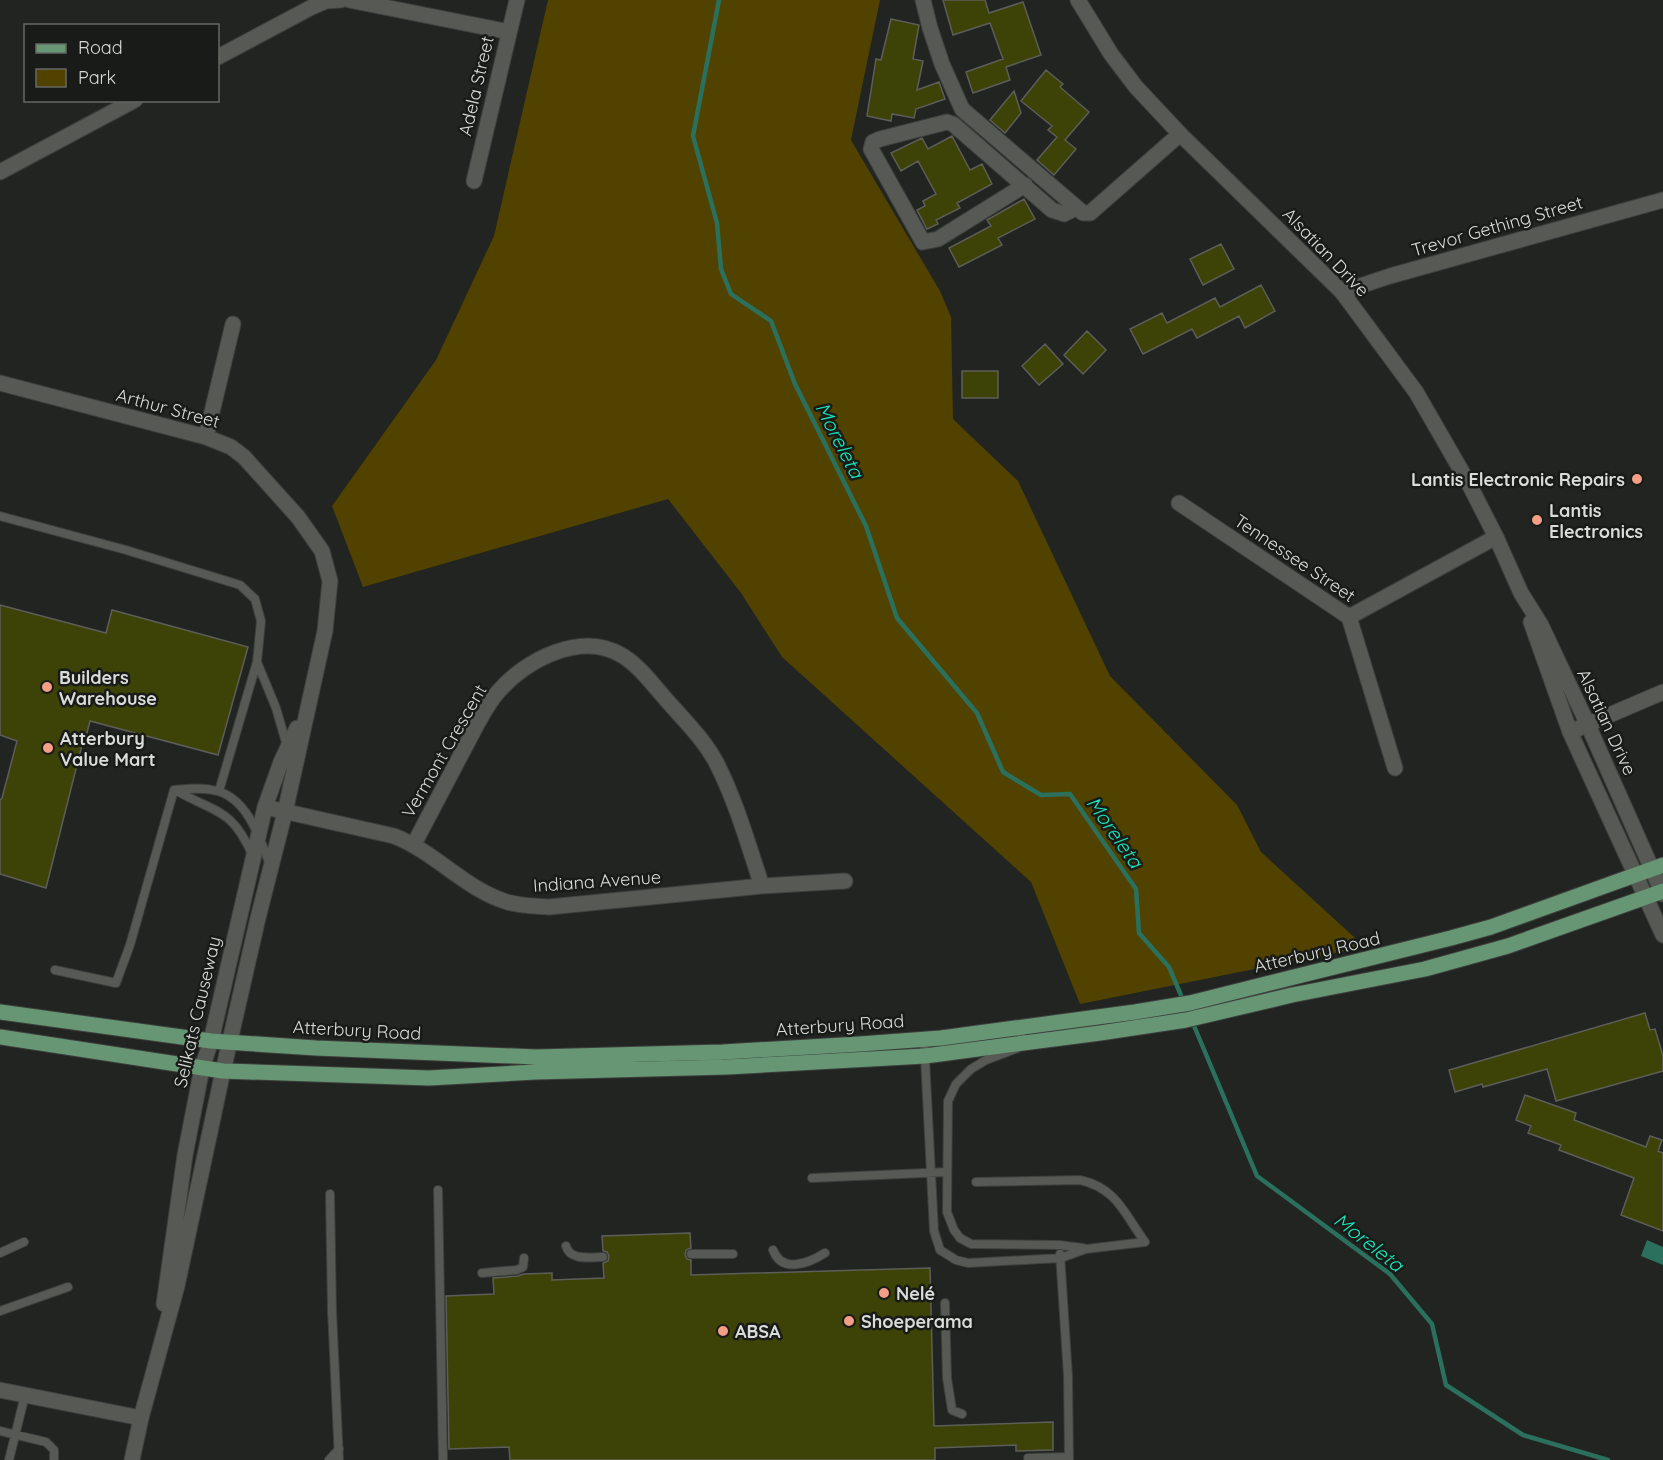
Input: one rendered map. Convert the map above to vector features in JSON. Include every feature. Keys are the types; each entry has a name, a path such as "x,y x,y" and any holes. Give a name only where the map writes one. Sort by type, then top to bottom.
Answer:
{"main road":[{"name":"Atterbury Road","path":"0,1037 223,1071 429,1078 535,1072 727,1067 925,1056 1022,1044 1136,1019 1240,990 1352,964 1461,936 1657,868"},
{"name":"Atterbury Road","path":"0,1012 211,1041 536,1057 723,1052 924,1039 1020,1028 1208,1015 1444,964 1508,946 1663,892"}],"street":[{"path":"219,56 312,7 326,1 341,0"},
{"path":"349,0 509,32"},
{"name":"Adela Street","path":"474,181 517,0"},
{"path":"923,0 942,64 952,90 965,113 1083,211"},
{"name":"Alsatian Drive","path":"1078,0 1111,54 1137,87 1180,134 1342,292 1416,392 1444,438 1496,537 1521,593 1570,732 1663,935"},
{"path":"0,172 131,102"},
{"path":"1025,186 938,239 922,242 871,149 873,142 880,139 947,122 953,124 1025,186 1052,210 1064,214 1083,211 1180,134"},
{"name":"Trevor Gething Street","path":"1342,292 1390,276 1663,200"},
{"path":"206,437 233,324"},
{"name":"Arthur Street","path":"0,383 206,437 231,447 244,457 298,517 322,551 330,581"},
{"name":"Tennessee Street","path":"1179,503 1349,616 1395,768"},
{"path":"1349,616 1496,537"},
{"name":"Selikats Causeway","path":"135,1460 141,1418 177,1286 223,1071 285,812 325,631 330,581"},
{"name":"Alsatian Drive","path":"1521,593 1541,625 1657,868 1663,892"},
{"name":"Vermont Crescent","path":"414,844 475,729 497,693 523,669 542,658 563,650 582,647 597,648 624,656 705,745 723,778 762,886"},
{"path":"1570,732 1663,692"},
{"name":"Selikats Causeway","path":"163,1337 164,1304 174,1224 202,1068 211,1041 265,807 288,748 308,707"},
{"name":"Indiana Avenue","path":"265,807 394,836 414,844 483,891 521,905 549,907 762,886 845,881"},
{"path":"0,1390 141,1418"}],"lane":[{"path":"0,516 126,550 240,585 255,599 260,613 257,662 219,791"},
{"path":"257,662 276,708 288,748"},
{"path":"174,790 219,791 236,803 249,817 259,835 271,868"},
{"path":"174,790 198,803 216,808 226,815 237,826 253,857"},
{"path":"55,970 116,983 130,945 174,790"},
{"path":"1020,1028 1022,1044 1015,1051 986,1060 971,1069 964,1074 951,1093 947,1111 949,1219 954,1230 971,1244 1059,1245 1086,1249"},
{"path":"924,1039 935,1238 940,1250 968,1263 1061,1258 1086,1249 1145,1242 1122,1208 1096,1184 1080,1180 976,1182"},
{"path":"813,1178 947,1172"},
{"path":"438,1190 443,1460"},
{"path":"330,1194 332,1311 339,1460"},
{"path":"0,1254 24,1242"},
{"path":"1028,1458 1068,1459 1068,1376 1059,1245"},
{"path":"566,1246 567,1252 572,1256 603,1257"},
{"path":"773,1250 776,1257 784,1264 810,1262 825,1253"},
{"path":"691,1254 733,1254"},
{"path":"482,1273 520,1269 524,1265 524,1258"},
{"path":"0,1311 68,1287"},
{"path":"945,1303 947,1378 952,1410 962,1414"},
{"path":"9,1460 25,1395"},
{"path":"0,1431 46,1442 54,1450 54,1460"},
{"path":"329,1460 339,1449"}],"green space":[{"path":"548,0 880,0 851,140 940,291 951,317 953,419 1018,481 1110,676 1237,805 1261,852 1365,947 1080,1004 1031,882 782,657 741,593 668,499 363,587 332,506 436,360 494,236"}],"shaded area":[{"path":"1647,1240 1663,1247 1663,1265 1641,1256"}],"building":[{"path":"943,0 985,0 989,13 1023,2 1041,55 1006,67 1010,80 973,93 966,72 1003,59 990,23 953,35"},
{"path":"891,19 919,25 913,59 923,61 917,90 939,82 945,99 916,109 914,118 892,114 891,121 867,116 876,59 881,60"},
{"path":"1046,70 1063,84 1060,87 1089,112 1065,140 1076,149 1054,175 1037,160 1057,137 1048,130 1052,126 1021,101"},
{"path":"1014,91 1021,113 1005,133 990,120"},
{"path":"952,136 970,170 982,164 992,184 957,203 960,208 936,220 938,224 927,229 917,210 925,206 923,201 936,194 918,161 901,171 891,153 922,138 928,149"},
{"path":"1024,199 1035,219 998,238 1002,245 959,267 949,248 991,226 987,220"},
{"path":"1221,244 1234,269 1203,285 1190,259"},
{"path":"1261,285 1275,311 1245,328 1239,316 1197,338 1192,329 1143,354 1130,329 1162,313 1167,323 1215,298 1220,307"},
{"path":"1087,331 1106,350 1083,374 1064,355"},
{"path":"1045,344 1063,364 1039,385 1022,366"},
{"path":"962,371 998,371 998,398 962,398"},
{"name":"Atterbury Value Mart","path":"0,605 106,633 112,610 248,647 218,755 90,721 46,888 0,874 0,800 17,741 0,735"},
{"path":"1645,1013 1650,1030 1655,1029 1663,1056 1663,1071 1556,1101 1547,1069 1483,1087 1482,1084 1455,1092 1449,1070"},
{"path":"1525,1095 1576,1113 1574,1120 1646,1147 1650,1136 1662,1140 1658,1151 1663,1153 1663,1231 1621,1215 1634,1178 1559,1150 1561,1145 1528,1133 1531,1126 1516,1120"},
{"path":"690,1233 691,1248 686,1250 685,1255 691,1260 691,1275 930,1268 934,1426 1053,1422 1053,1450 1016,1451 1016,1445 935,1448 935,1460 510,1460 509,1447 449,1449 446,1296 494,1294 493,1278 524,1274 552,1273 552,1280 604,1278 603,1263 608,1261 609,1256 603,1251 602,1236"}],"waterway":[{"name":"Moreleta","path":"719,0 693,136 717,223 721,269 731,294 771,321 795,384 866,526 897,618 977,713 1003,772 1041,795 1070,794 1136,889 1139,933 1169,967 1183,1000"},
{"name":"Moreleta","path":"1192,1021 1257,1176 1390,1274 1432,1324 1446,1385 1523,1435 1608,1460"}],"place":[{"name":"Lantis Electronic Repairs","path":"1637,479"},
{"name":"Lantis Electronics","path":"1537,520"},
{"name":"Builders Warehouse","path":"47,687"},
{"name":"Atterbury Value Mart","path":"48,748"},
{"name":"Nelé","path":"884,1293"},
{"name":"Shoeperama","path":"849,1321"},
{"name":"ABSA","path":"723,1331"}]}
